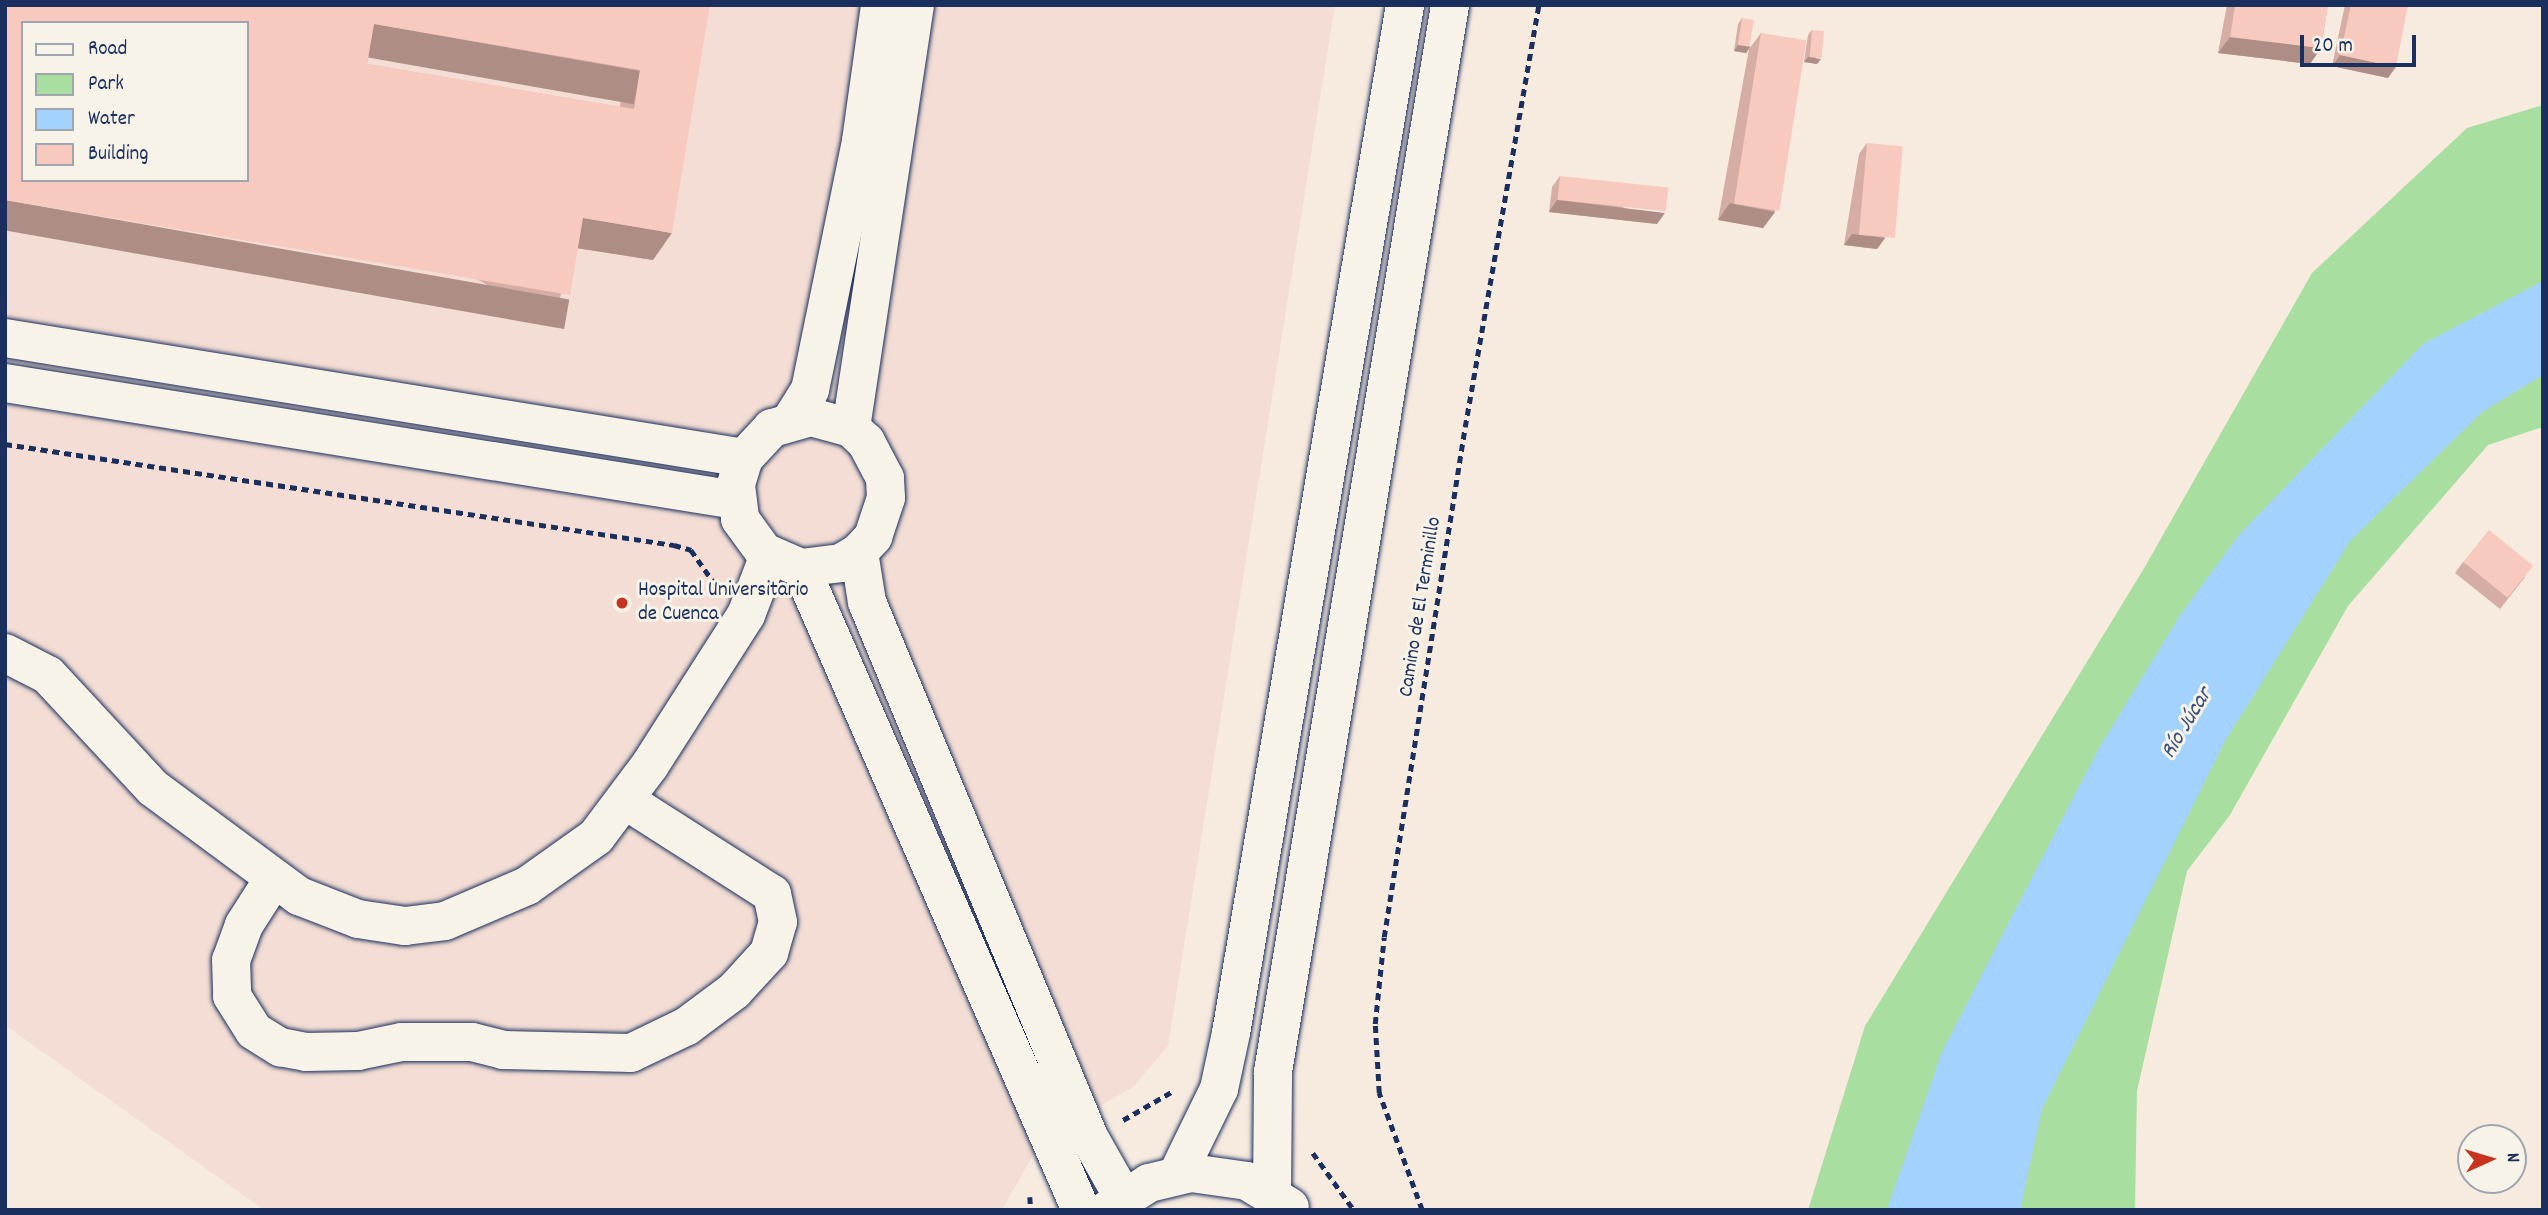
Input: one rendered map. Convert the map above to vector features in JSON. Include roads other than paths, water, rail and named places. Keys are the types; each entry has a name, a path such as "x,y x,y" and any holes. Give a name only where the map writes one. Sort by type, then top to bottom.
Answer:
{"street":[{"path":"791,420 810,390 861,141 880,5"},
{"path":"851,428 915,5"},
{"path":"1177,1175 1219,1089 1231,1032 1405,5"},
{"path":"785,562 841,563 859,552 882,518 885,478 866,442 851,428 811,417 791,420 772,428 744,458 736,500 750,537 785,562 1072,1144 1115,1203 1177,1175 1220,1174 1283,1202 1273,1072 1450,5"},
{"path":"5,338 744,458"},
{"path":"5,383 736,500"},
{"path":"859,552 867,602 1072,1144 1081,1210"},
{"path":"5,653 48,675 153,788 299,896 358,919 405,926 444,920 527,886 596,837 625,800 746,615 785,562"},
{"path":"274,878 239,936 231,960 232,996 254,1031 280,1047 306,1052 358,1051 402,1042 472,1042 503,1050 631,1053 687,1026 734,991 769,953 778,922 772,894 625,800"}],"water":[{"name":"Río Júcar","path":"2543,281 2543,375 2482,412 2350,541 2225,741 2042,1109 2020,1210 1887,1210 1942,1052 2099,748 2181,614 2239,535 2423,344"}],"place":[{"name":"Hospital Universitario de Cuenca","path":"622,603"}]}
